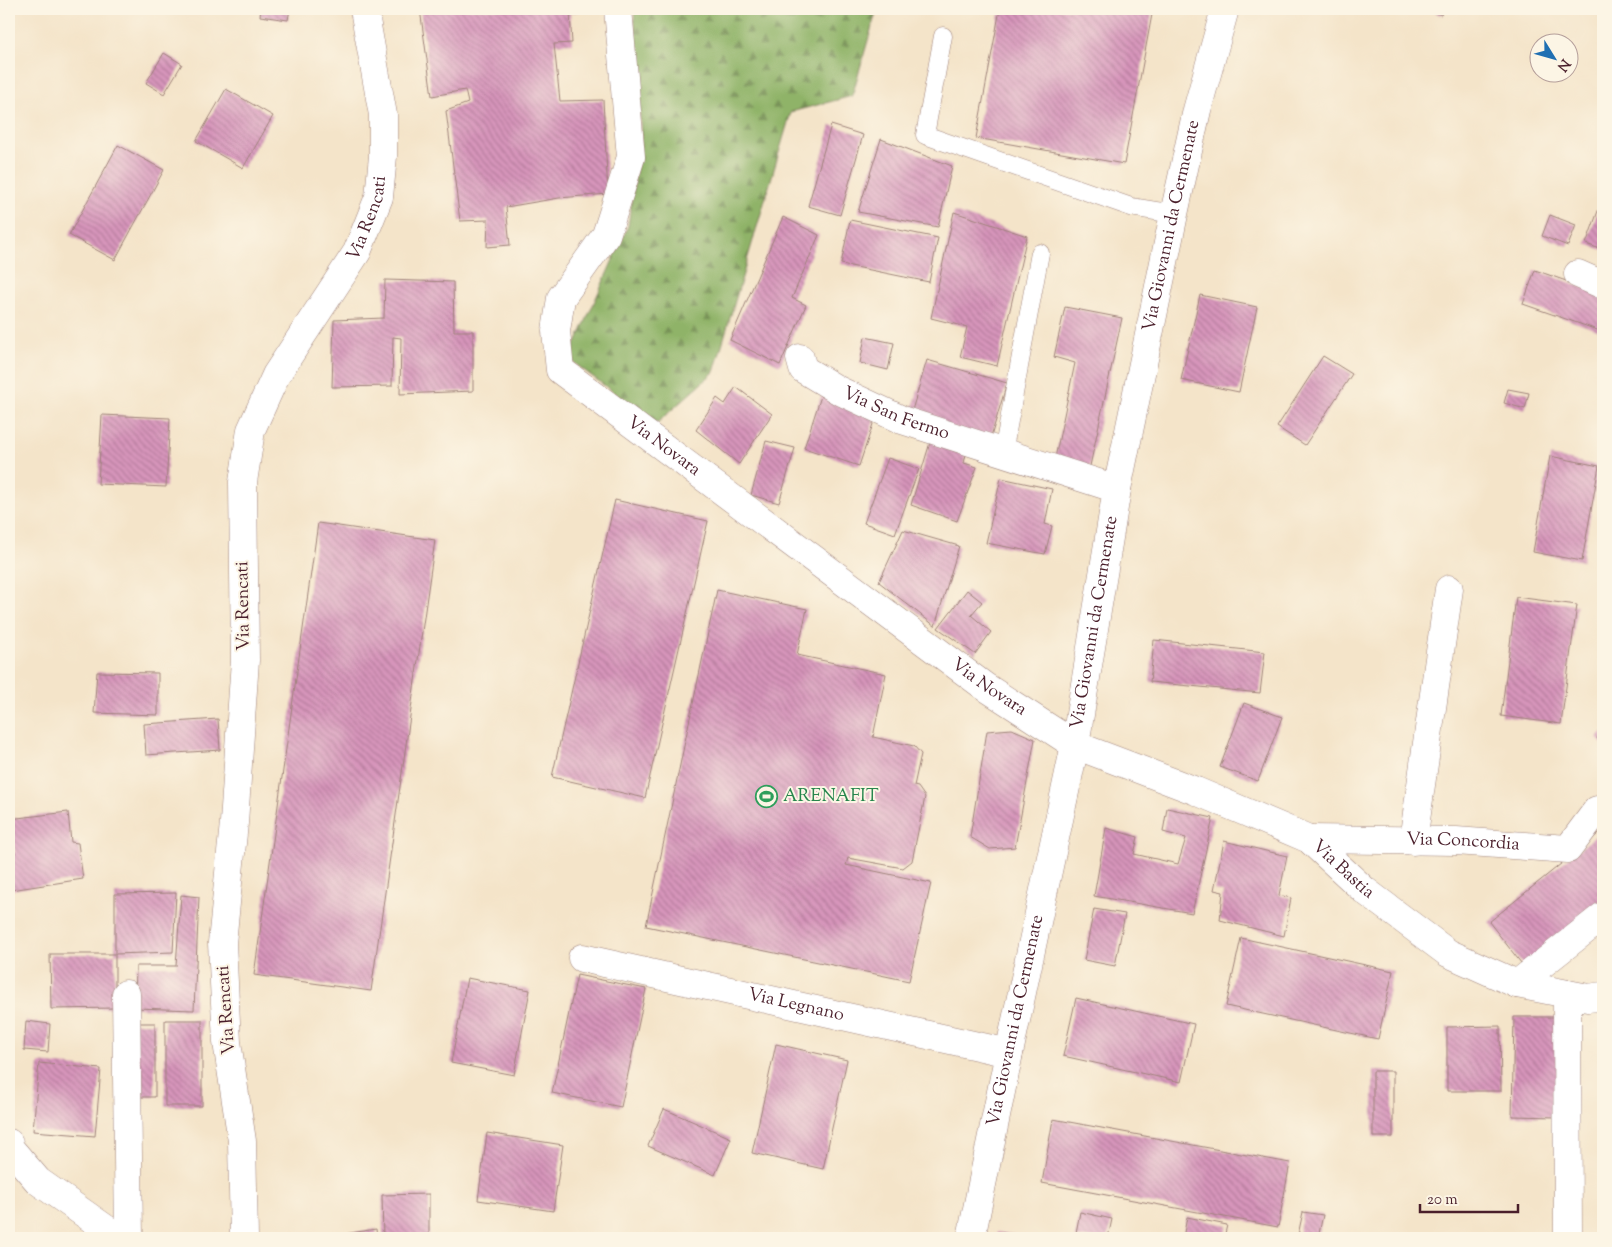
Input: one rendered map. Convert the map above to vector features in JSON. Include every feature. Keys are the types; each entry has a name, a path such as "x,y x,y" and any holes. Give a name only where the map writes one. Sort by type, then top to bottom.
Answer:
{"street":[{"name":"Via Rencati","path":"244,1238 242,1141 227,1042 222,942 234,823 245,660 243,482 251,430 276,375 357,252 379,197 384,156 383,115 364,9"},
{"name":"Via Novara","path":"618,9 631,157 606,235 560,298 556,331 560,370 984,686 1075,745"},
{"name":"Via Giovanni da Cermenate","path":"971,1238 1075,745 1117,489 1197,110 1225,9"},
{"path":"1578,274 1603,285"},
{"name":"Via San Fermo","path":"800,358 803,369 838,390 902,420 1117,489"},
{"path":"1413,841 1448,589"},
{"name":"Via Bastia","path":"1075,745 1196,791 1309,839 1364,890 1448,953 1517,984 1588,998 1603,996"},
{"name":"Via Concordia","path":"1309,839 1456,841 1568,849 1597,810"},
{"path":"1517,984 1603,916"},
{"name":"Via Legnano","path":"582,958 1009,1053"},
{"path":"126,994 129,1238"},
{"path":"1568,994 1568,1238"},
{"path":"9,1143 9,1148 38,1181 119,1238"}],"lane":[{"path":"944,36 925,135 1131,207 1174,214"},
{"path":"1004,453 1040,253"}],"green space":[{"path":"634,9 877,9 852,96 791,112 714,372 656,424 569,359 628,226 641,138"}],"building":[{"path":"261,9 290,9 288,20 260,16"},
{"path":"420,9 590,9 570,13 572,43 554,44 560,101 603,100 608,194 559,198 506,207 510,245 487,247 488,220 460,221 446,111 468,103 465,90 432,96"},
{"path":"1000,9 1153,9 1124,164 976,138"},
{"path":"1428,9 1444,9 1441,15"},
{"path":"164,53 182,64 164,94 146,83"},
{"path":"226,89 273,116 243,168 196,141"},
{"path":"831,125 863,135 840,215 808,206"},
{"path":"881,139 952,166 938,227 858,212"},
{"path":"118,145 164,170 115,260 69,235"},
{"path":"1603,201 1603,250 1586,244"},
{"path":"954,212 1027,236 997,366 960,357 967,327 931,318"},
{"path":"1550,215 1576,225 1568,246 1542,236"},
{"path":"783,217 819,235 792,298 806,305 780,365 730,340"},
{"path":"850,220 938,238 929,282 841,264"},
{"path":"1535,270 1603,294 1603,332 1523,304"},
{"path":"385,280 453,282 454,331 473,331 473,391 400,394 401,338 393,337 392,386 332,387 334,320 384,318"},
{"path":"1200,295 1257,307 1239,392 1181,380"},
{"path":"1065,307 1122,318 1090,466 1055,458 1075,363 1054,357"},
{"path":"865,337 894,343 888,370 860,363"},
{"path":"1323,356 1352,374 1305,445 1277,427"},
{"path":"927,360 1007,383 990,440 910,417"},
{"path":"736,387 772,414 739,464 696,430 717,398 725,404"},
{"path":"1508,389 1529,393 1525,409 1504,403"},
{"path":"821,396 876,415 859,466 804,448"},
{"path":"102,415 170,418 166,487 98,484"},
{"path":"932,436 968,446 964,463 977,467 957,521 911,505"},
{"path":"766,441 795,448 779,503 751,495"},
{"path":"1550,456 1599,466 1582,561 1533,552"},
{"path":"888,458 919,469 895,534 864,523"},
{"path":"1001,478 1052,489 1045,524 1052,526 1045,554 986,543"},
{"path":"615,500 708,521 645,798 552,777"},
{"path":"318,523 435,540 371,991 254,975"},
{"path":"903,530 959,546 935,626 879,582"},
{"name":"ARENAFIT","path":"717,590 807,609 797,655 886,674 873,737 914,746 921,754 914,786 918,787 925,797 912,861 903,868 848,858 846,865 931,883 909,981 646,926"},
{"path":"967,590 982,602 971,615 991,632 975,654 938,628"},
{"path":"1516,597 1577,605 1561,724 1501,716"},
{"path":"1154,640 1265,652 1260,693 1150,682"},
{"path":"97,672 158,673 158,715 94,713"},
{"path":"1244,703 1282,717 1258,781 1220,767"},
{"path":"218,719 220,750 146,755 144,724"},
{"path":"1012,729 1035,739 1015,847 990,849 970,837 987,731"},
{"path":"1603,732 1603,745 1597,738"},
{"path":"1167,808 1213,818 1192,913 1094,896 1106,828 1138,837 1134,854 1178,864 1186,838 1163,832"},
{"path":"68,812 71,842 78,843 83,879 11,890 9,853 15,853 9,819"},
{"path":"1603,830 1603,905 1525,968 1489,922"},
{"path":"1224,841 1287,856 1279,895 1291,898 1284,936 1220,920 1223,892 1214,890"},
{"path":"176,893 173,952 115,954 115,894"},
{"path":"181,895 199,897 194,1010 135,1008 136,966 176,966"},
{"path":"1094,909 1125,914 1115,966 1084,960"},
{"path":"1241,938 1393,971 1378,1039 1226,1006"},
{"path":"50,954 115,954 115,1008 51,1009"},
{"path":"577,975 646,989 621,1107 552,1093"},
{"path":"467,978 530,990 514,1075 451,1063"},
{"path":"1076,998 1194,1024 1181,1082 1063,1056"},
{"path":"1514,1017 1559,1017 1557,1117 1512,1116"},
{"path":"165,1020 202,1020 202,1106 165,1106"},
{"path":"26,1021 50,1024 48,1052 24,1050"},
{"path":"133,1023 155,1023 155,1097 133,1097"},
{"path":"1500,1026 1501,1091 1447,1091 1447,1027"},
{"path":"776,1044 847,1060 823,1169 752,1153"},
{"path":"39,1063 101,1069 95,1136 33,1131"},
{"path":"1373,1071 1393,1071 1393,1137 1373,1137"},
{"path":"664,1109 731,1138 715,1175 648,1146"},
{"path":"1053,1119 1290,1163 1278,1227 1042,1183"},
{"path":"487,1133 563,1145 553,1211 478,1200"},
{"path":"429,1194 429,1238 383,1238 382,1195"},
{"path":"1080,1212 1112,1219 1108,1238 1075,1238"},
{"path":"1303,1212 1323,1215 1318,1238 1298,1235"},
{"path":"1187,1217 1227,1225 1224,1238 1183,1238"},
{"path":"376,1229 377,1238 344,1238 344,1234"},
{"path":"997,1232 1029,1237 1029,1238 996,1238"}],"place":[{"name":"ARENAFIT","path":"767,797"}]}
